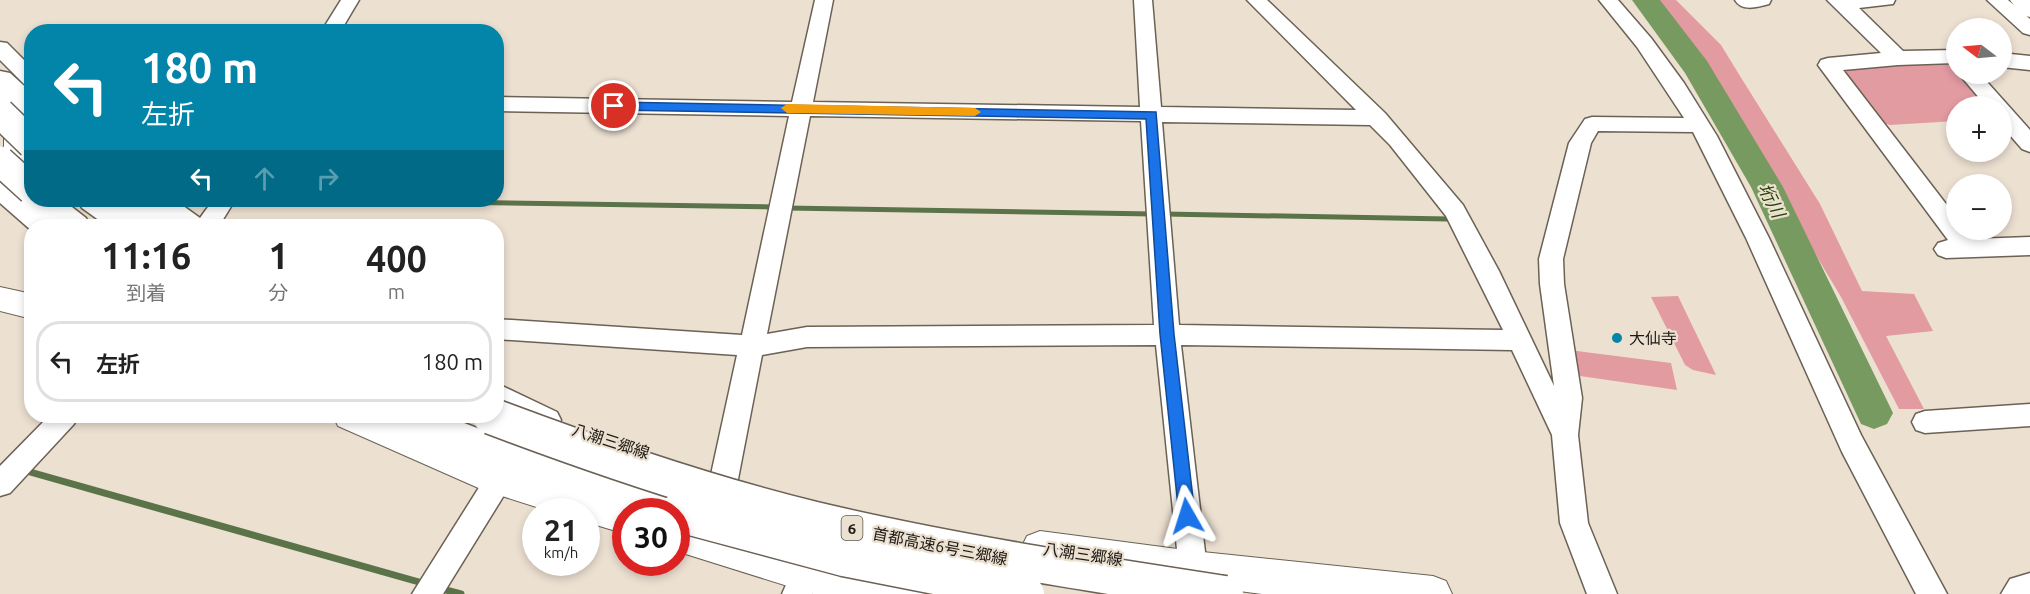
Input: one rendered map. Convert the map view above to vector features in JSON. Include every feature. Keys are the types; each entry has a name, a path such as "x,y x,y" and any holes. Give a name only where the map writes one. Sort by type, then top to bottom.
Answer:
{"highway":[{"path":"0,80 24,102"},
{"path":"0,112 24,136"},
{"path":"0,160 24,182"},
{"path":"0,185 24,206"},
{"path":"25,207 38,219"},
{"path":"51,207 66,219"},
{"path":"102,207 119,219"},
{"path":"140,207 157,219"},
{"name":"首都高速6号三郷線","path":"504,421 661,475 753,503 857,530 1049,567 1225,594"},
{"path":"424,423 496,452 631,498"},
{"name":"首都高速6号三郷線","path":"690,517 844,558 1026,594"}],"main road":[{"path":"0,96 18,116 18,146 0,179"},
{"path":"0,299 24,305"},
{"name":"八潮三郷線","path":"504,412 548,420 724,478 846,511 968,538 1193,569 1432,594"},
{"path":"366,423 483,474 612,514"},
{"path":"690,540 801,584 822,579 907,594"}],"street":[{"path":"335,24 350,0"},
{"path":"724,478 754,346 824,0"},
{"path":"1143,0 1167,334 1193,569"},
{"path":"1256,0 1378,118 1455,211 1521,340 1565,435"},
{"path":"1608,0 1652,53 1699,125 1743,208 1828,395 1879,500 1932,594"},
{"path":"1744,0 1762,0"},
{"path":"1840,2 1886,0"},
{"path":"1996,0 2028,10"},
{"path":"1840,2 1898,58"},
{"path":"0,48 24,72"},
{"path":"1946,57 1898,58 1828,65 1956,248 2030,246"},
{"path":"2012,61 2030,63"},
{"path":"1978,84 1988,96"},
{"path":"504,104 1378,118"},
{"path":"1602,594 1574,523 1565,435 1569,398 1552,284 1551,259 1580,143 1592,124 1699,125"},
{"path":"2012,124 2030,144"},
{"path":"169,207 185,219"},
{"path":"504,330 754,346 807,337 1167,334 1521,340"},
{"path":"504,398 548,420"},
{"path":"1925,422 2030,415"},
{"path":"0,484 58,423"},
{"path":"427,594 500,478"},
{"path":"949,594 968,538"},
{"path":"2016,594 2020,589 2030,587"}],"shaded area":[{"path":"1650,0 1676,0 1721,45 1820,204 1862,291 1914,294 1933,331 1886,336 1924,409 1899,409 1841,297 1718,91 1667,19"},
{"path":"1946,61 1946,84 1972,84 1983,96 1946,96 1946,122 1890,125 1883,123 1845,75 1847,70"},
{"path":"1678,296 1716,375 1693,370 1685,365 1651,297"},
{"path":"1569,350 1671,363 1677,390 1573,375"}],"waterway":[{"name":"垳川","path":"1646,0 1697,68 1767,187 1874,413"},
{"path":"504,203 775,207"},
{"path":"786,208 1153,214"},
{"path":"1164,214 1448,219"},
{"path":"23,470 426,584"},
{"path":"438,588 461,594"}],"slow traffic":[{"path":"787,108 975,112"}],"place":[{"name":"大仙寺","path":"1617,338"}],"route":[{"path":"614,106 1152,115 1167,334 1187,516"}]}
